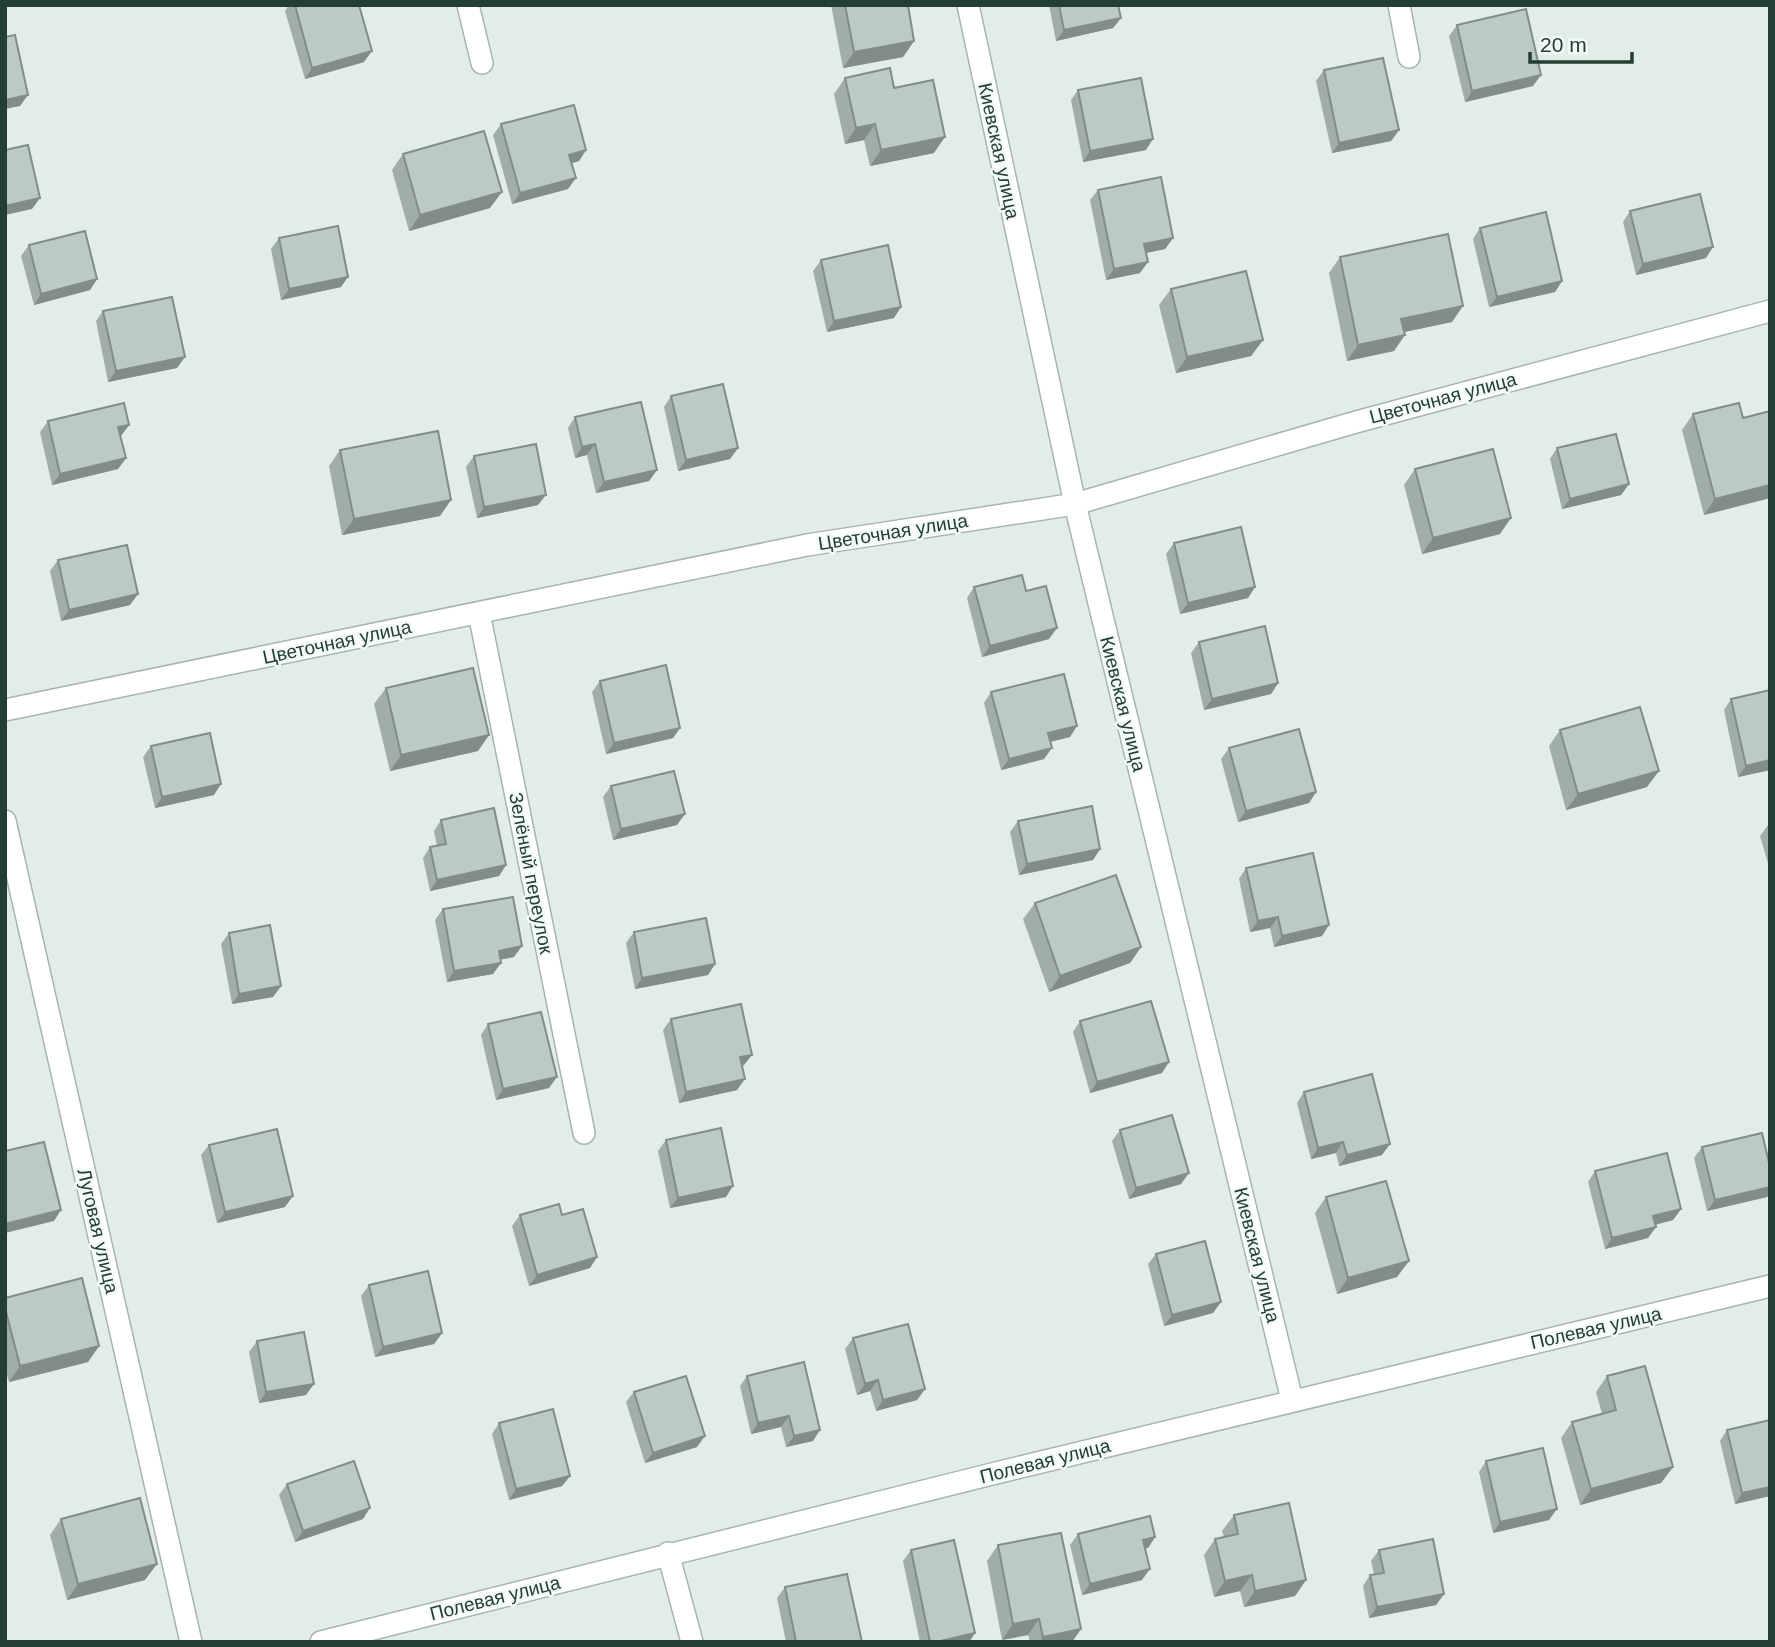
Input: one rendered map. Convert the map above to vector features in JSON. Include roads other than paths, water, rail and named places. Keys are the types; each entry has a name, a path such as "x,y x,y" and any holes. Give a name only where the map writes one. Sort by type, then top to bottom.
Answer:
{"street":[{"path":"468,5 482,63"},
{"name":"Киевская улица","path":"968,5 1075,504 1292,1400"},
{"path":"1399,5 1409,57"},
{"name":"Цветочная улица","path":"5,710 807,545 1075,504 1356,422 1770,311"},
{"name":"Зелёный переулок","path":"479,613 584,1133"},
{"name":"Луговая улица","path":"5,821 191,1642"},
{"name":"Полевая улица","path":"321,1642 668,1553 1770,1286"},
{"path":"668,1553 692,1642"}]}
